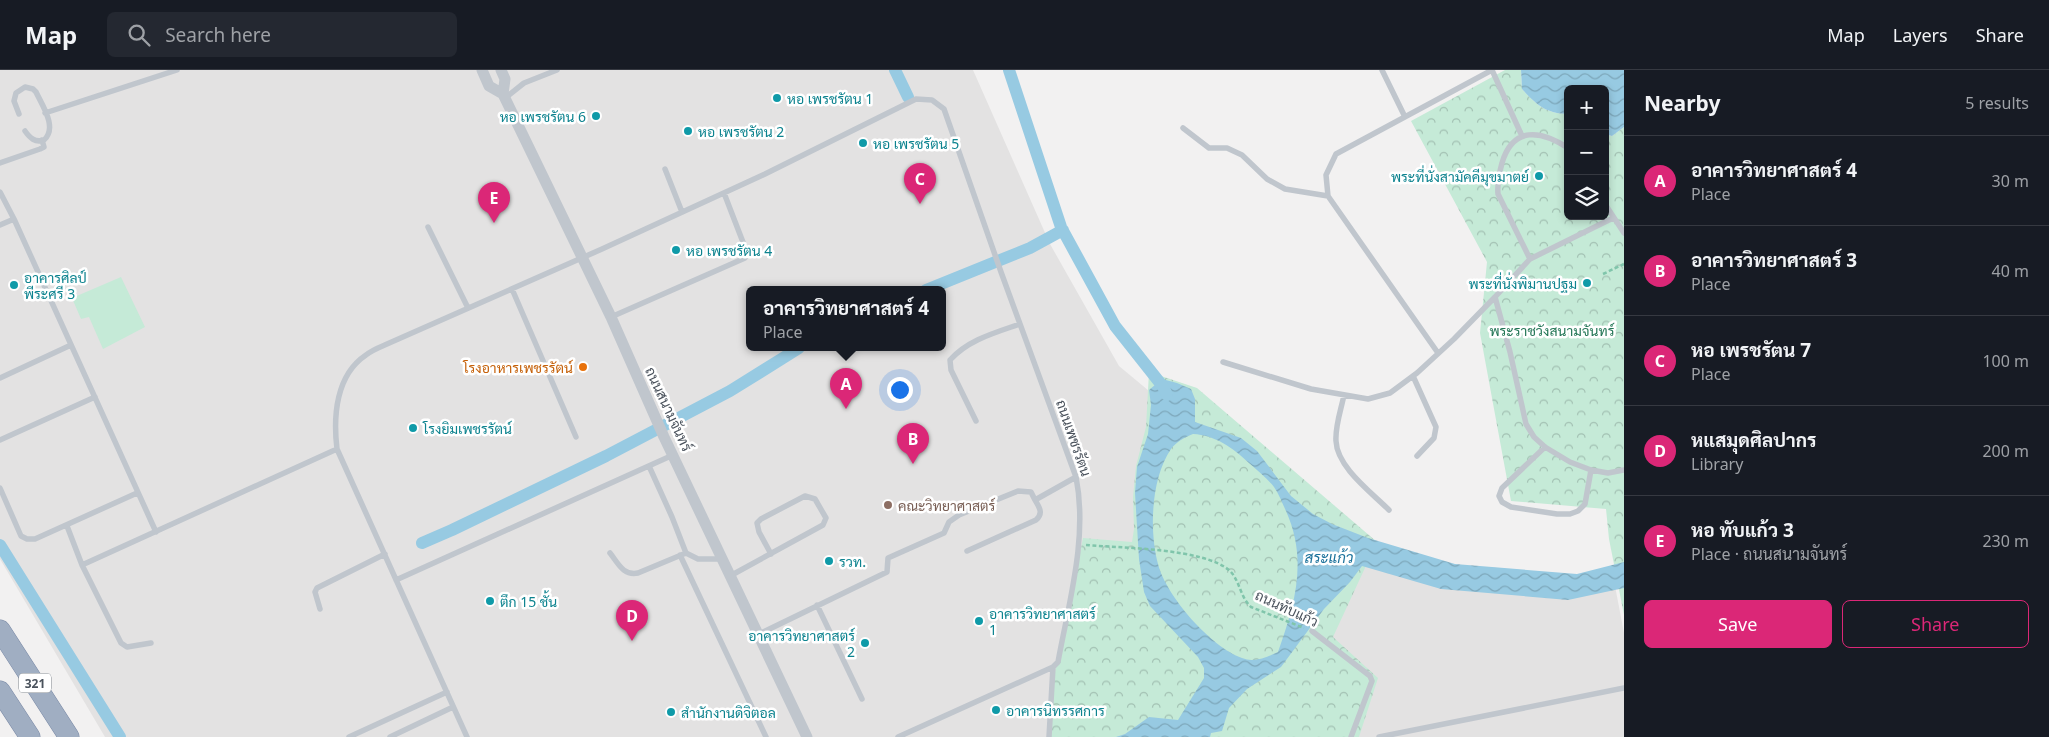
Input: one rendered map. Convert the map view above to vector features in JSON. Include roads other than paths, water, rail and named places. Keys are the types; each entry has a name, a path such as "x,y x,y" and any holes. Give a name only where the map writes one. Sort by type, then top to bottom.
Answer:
{"highway":[{"name":"321","path":"0,630 69,737"},
{"name":"321","path":"0,692 28,734"},
{"path":"0,707 28,734"}],"street":[{"name":"ถนนสนามจันทร์","path":"482,70 489,86 504,96"},
{"name":"ถนนสนามจันทร์","path":"501,70 505,79 504,96 611,317 672,455 807,737"}],"lane":[{"path":"45,113 177,70"},
{"path":"504,96 524,83 557,70"},
{"path":"1382,70 1405,117"},
{"path":"1438,353 1328,196 1326,175 1336,154 1492,70 1522,136"},
{"path":"19,114 14,97 19,89 25,87 33,89 50,125 50,132 42,140 33,140 25,131"},
{"name":"ถนนเพชรรัตน","path":"467,737 337,449 334,431 336,409 342,388 351,370 366,355 468,308 582,259 724,193 916,99 932,100 944,109 1001,272 1076,476 1079,493 1078,544 1058,662 1053,667 1049,737"},
{"path":"1183,128 1209,148 1227,148 1242,156 1267,179 1286,189 1328,196"},
{"path":"1530,259 1498,194 1497,184 1503,159 1511,144 1522,136 1537,134 1554,138 1564,145"},
{"path":"0,163 44,147 42,140"},
{"path":"664,169 682,212"},
{"path":"0,192 72,345 156,532"},
{"path":"611,317 737,263 744,258 746,250 724,193"},
{"path":"1609,211 1624,233"},
{"path":"1223,362 1311,389 1368,399 1390,393 1413,376 1454,339 1530,259 1613,218"},
{"path":"0,225 14,219"},
{"path":"428,227 468,308"},
{"path":"512,289 576,437"},
{"path":"1495,297 1526,424 1534,437 1545,447 1570,462 1590,470 1608,473 1624,470"},
{"path":"976,421 951,370 950,360 959,350 975,340 1020,324"},
{"path":"0,378 72,345"},
{"path":"1413,376 1436,426 1434,438 1417,456"},
{"path":"1344,395 1336,441 1339,455 1346,467 1389,510"},
{"path":"0,440 95,397"},
{"path":"1545,447 1502,488 1499,496 1502,502 1511,507 1557,514 1570,514 1578,511 1585,504 1590,470"},
{"path":"82,565 337,449"},
{"path":"396,580 672,455"},
{"path":"650,466 672,517 683,554 766,737"},
{"path":"1035,500 1076,476"},
{"path":"0,488 21,536 27,539 35,539 67,526 137,493"},
{"path":"757,634 888,572 888,558 944,533 949,522 959,515 1018,491 1031,492 1041,512 1036,520 968,551"},
{"path":"730,576 771,554 825,523 825,515 815,498 805,496 761,518 757,523 759,532 771,554"},
{"path":"67,526 82,565 121,642 127,647 151,643"},
{"path":"610,553 626,572 630,574 638,573 683,554 698,560 722,559"},
{"path":"320,609 315,592 317,588 385,554"},
{"path":"818,605 862,699"},
{"name":"ถนนทับแก้ว","path":"1312,631 1370,676 1372,681 1351,737"},
{"path":"898,737 1053,667"},
{"path":"1379,737 1624,688"},
{"path":"349,737 446,692"},
{"path":"390,737 454,708"}],"water":[{"path":"1521,70 1624,70 1624,127 1612,136 1609,135 1609,85 1564,85 1564,114 1547,110 1537,104 1522,89"},
{"name":"สระแก้ว","path":"1162,379 1191,389 1195,399 1195,422 1241,438 1257,451 1291,496 1313,514 1332,524 1368,538 1455,564 1577,574 1624,562 1624,588 1568,600 1441,589 1362,566 1350,582 1324,609 1281,667 1247,689 1229,708 1222,731 1211,733 1210,737 1116,737 1125,734 1149,717 1178,720 1204,678 1204,668 1198,657 1150,606 1144,592 1139,559 1135,493 1137,467 1148,434 1151,405 1149,390","holes":["1193,434 1201,435 1230,447 1268,480 1279,496 1293,529 1298,564 1297,582 1290,617 1278,652 1260,659 1242,658 1230,652 1204,632 1191,619 1170,591 1158,564 1153,536 1153,521 1159,475 1164,461 1175,444"]}],"waterway":[{"path":"895,70 908,97"},
{"path":"1009,70 1061,227 1115,326 1164,388 1167,395"},
{"path":"936,286 1030,248 1063,230"},
{"path":"422,543 606,456 730,391 794,351"},
{"path":"0,545 120,737"}],"place":[{"name":"หอ เพรชรัตน 1","path":"777,98"},
{"name":"หอ เพรชรัตน 6","path":"596,116"},
{"name":"หอ เพรชรัตน 2","path":"688,131"},
{"name":"หอ เพรชรัตน 5","path":"863,143"},
{"name":"พระที่นั่งสามัคคีมุขมาตย์","path":"1539,176"},
{"name":"หอ เพรชรัตน 7","path":"920,204"},
{"name":"หอ ทับแก้ว 3","path":"494,223"},
{"name":"หอ เพรชรัตน 4","path":"676,250"},
{"name":"พระที่นั่งพิมานปฐม","path":"1587,283"},
{"name":"อาคารศิลป์ พีระศรี 3","path":"14,285"},
{"name":"โรงอาหารเพชรรัตน์","path":"583,367"},
{"name":"อาคารวิทยาศาสตร์ 4","path":"846,409"},
{"name":"โรงยิมเพชรรัตน์","path":"413,428"},
{"name":"อาคารวิทยาศาสตร์ 3","path":"913,464"},
{"name":"คณะวิทยาศาสตร์","path":"888,505"},
{"name":"รวท.","path":"829,561"},
{"name":"ตึก 15 ชั้น","path":"490,601"},
{"name":"อาคารวิทยาศาสตร์ 1","path":"979,621"},
{"name":"หแสมุดศิลปากร","path":"632,641"},
{"name":"อาคารวิทยาศาสตร์ 2","path":"865,643"},
{"name":"อาคารนิทรรศการ","path":"996,710"},
{"name":"สำนักงานดิจิตอล","path":"671,712"}],"park label":[{"name":"พระราชวังสนามจันทร์","path":"1552,330"}]}
